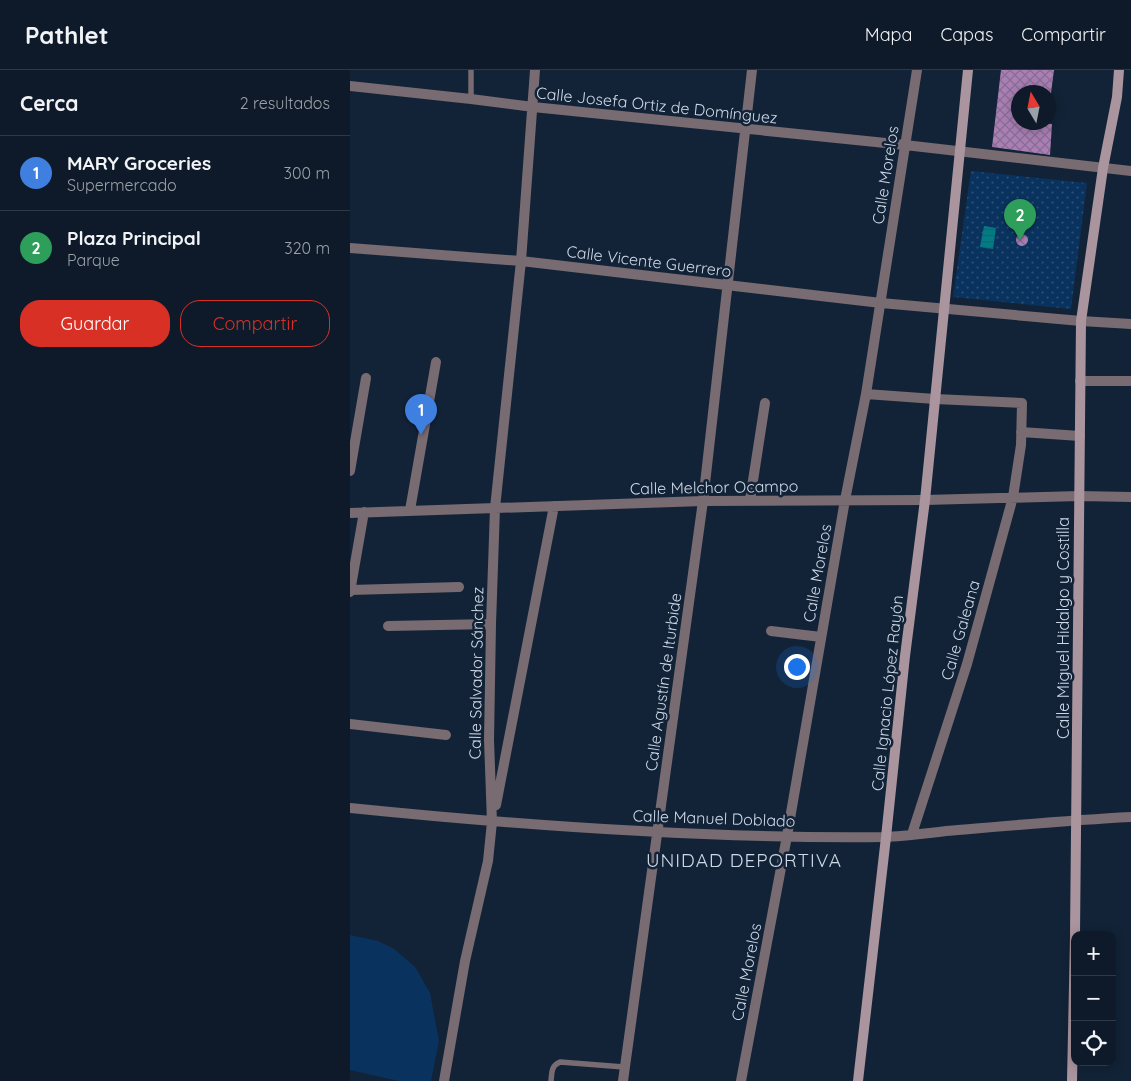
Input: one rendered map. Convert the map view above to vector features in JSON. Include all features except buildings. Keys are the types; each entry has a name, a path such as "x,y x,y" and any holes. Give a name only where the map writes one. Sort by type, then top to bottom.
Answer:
{"street":[{"name":"Calle Salvador Sánchez","path":"444,1081 465,961 488,861 492,822 489,740 490,624 495,508 521,261 536,70"},
{"name":"Calle Agustín de Iturbide","path":"623,1081 703,501 752,70"},
{"name":"Calle Morelos","path":"741,1081 787,836 845,500 866,394 916,70"},
{"name":"Calle Ignacio López Rayón","path":"858,1081 905,656 926,500 934,399 968,70"},
{"name":"Calle Miguel Hidalgo y Costilla","path":"1075,931 1081,321 1103,168 1117,97 1119,70"},
{"name":"Calle Josefa Ortiz de Domínguez","path":"350,86 1131,171"},
{"name":"Calle Vicente Guerrero","path":"350,248 521,261 881,303 1131,324"},
{"path":"410,510 436,362"},
{"path":"350,471 366,378"},
{"path":"1080,382 1131,380"},
{"path":"866,394 934,399"},
{"name":"Calle Galeana","path":"912,834 967,664 1013,497 1021,445 1022,403 934,399"},
{"path":"750,500 765,403"},
{"path":"1021,432 1080,436"},
{"name":"Calle Melchor Ocampo","path":"350,513 750,500 1131,497"},
{"path":"492,822 554,506"},
{"path":"364,512 350,591 460,587"},
{"path":"388,626 490,624"},
{"path":"772,631 821,637"},
{"path":"350,724 446,735"},
{"name":"Calle Manuel Doblado","path":"350,808 492,822 658,833 787,836 886,836 1131,817"},
{"name":"Calle Miguel Hidalgo y Costilla","path":"1072,1081 1074,976"}],"lane":[{"path":"471,70 471,99"},
{"path":"551,1081 553,1068 555,1064 560,1062 624,1067"}],"shaded area":[{"path":"971,171 1087,183 1071,309 953,297"},
{"path":"984,226 996,228 993,249 980,247"},
{"path":"350,935 378,941 394,949 415,967 430,993 439,1041 431,1081 399,1081 350,1070"}],"place":[{"name":"Plaza Principal","path":"1020,240"},
{"name":"MARY Groceries","path":"421,435"}],"district":[{"name":"UNIDAD DEPORTIVA","path":"744,860"}]}
